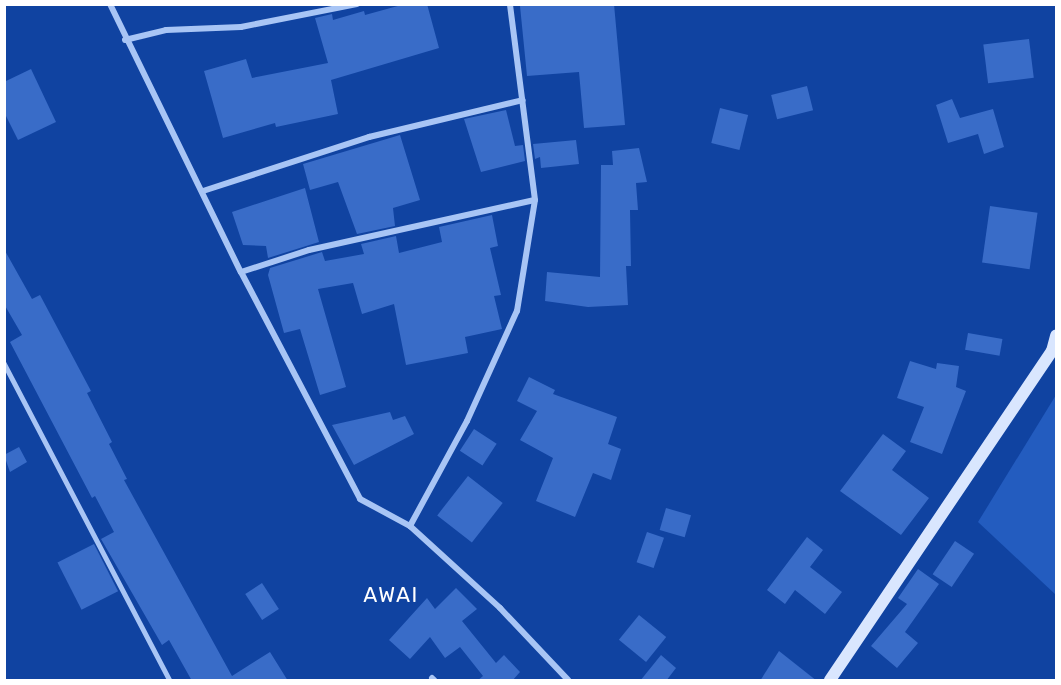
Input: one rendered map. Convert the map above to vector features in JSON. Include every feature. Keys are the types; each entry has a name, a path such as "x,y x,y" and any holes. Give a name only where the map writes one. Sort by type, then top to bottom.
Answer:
{"main road":[{"path":"830,681 1052,351 1056,336"}],"street":[{"path":"110,4 125,40 203,191 241,272 360,499 410,526 500,608 567,681"},
{"path":"125,40 166,30 241,27 357,4"},
{"path":"410,526 467,422 517,311 535,200 510,4"},
{"path":"203,191 369,137 523,100"},
{"path":"241,272 309,250 535,200"}],"lane":[{"path":"4,363 170,681"}],"shaded area":[{"path":"1056,395 1056,595 978,522"}],"building":[{"path":"405,4 427,4 439,48 331,80 338,114 276,127 275,123 223,138 204,71 246,59 252,78 328,63 315,18 332,14 333,20 364,11 365,15"},
{"path":"614,4 625,125 584,128 579,72 527,76 520,6"},
{"path":"1029,39 1034,78 988,83 983,45"},
{"path":"31,69 56,122 18,140 4,112 4,82"},
{"path":"807,86 813,110 777,119 771,95"},
{"path":"952,99 960,118 993,109 1004,147 984,154 978,134 948,143 936,105"},
{"path":"720,108 748,115 739,150 711,143"},
{"path":"506,110 515,146 523,145 525,161 481,172 464,119"},
{"path":"400,135 420,200 393,208 395,226 357,234 338,182 310,190 303,164"},
{"path":"576,140 579,164 541,168 540,157 535,159 533,144"},
{"path":"639,148 647,182 636,183 638,210 630,210 631,266 626,266 628,305 588,307 545,301 547,272 600,277 601,165 613,165 612,151"},
{"path":"305,188 319,242 268,258 266,246 243,245 232,212"},
{"path":"990,206 1038,213 1030,269 982,262"},
{"path":"492,215 498,246 490,248 501,295 494,296 502,329 465,337 468,353 406,365 394,304 362,314 353,283 318,289 346,387 320,395 300,329 284,333 268,275 270,268 322,252 325,261 364,254 361,244 396,236 399,253 442,242 439,227"},
{"path":"4,249 32,299 40,295 91,391 87,393 112,442 109,444 127,479 124,480 232,676 270,652 288,681 192,681 169,640 162,645 101,539 114,532 95,496 92,498 10,342 22,335 4,304"},
{"path":"968,333 1002,339 1000,356 965,350"},
{"path":"910,361 936,369 937,363 959,366 956,387 966,391 942,454 910,442 924,407 897,398"},
{"path":"529,377 555,390 553,394 617,417 608,444 621,449 611,480 593,473 575,517 536,501 553,458 520,440 537,411 517,401"},
{"path":"390,412 393,420 405,416 414,434 354,465 332,425"},
{"path":"474,429 497,444 482,466 460,451"},
{"path":"883,434 906,451 892,470 929,498 901,535 840,491"},
{"path":"19,447 27,462 10,472 4,455"},
{"path":"468,476 503,503 472,542 437,515"},
{"path":"666,508 691,515 685,537 660,530"},
{"path":"647,532 664,538 654,568 637,562"},
{"path":"807,537 823,550 810,567 842,592 825,614 795,590 785,604 767,590"},
{"path":"955,541 974,554 952,587 933,574"},
{"path":"94,544 118,591 82,610 57,563"},
{"path":"918,569 939,584 905,632 918,643 897,668 871,646 907,604 898,598"},
{"path":"262,583 279,609 262,620 245,594"},
{"path":"456,588 477,609 462,621 496,663 504,655 520,672 512,681 477,681 483,676 460,647 445,658 430,637 410,659 389,640 427,598 435,609"},
{"path":"639,615 666,637 646,662 619,640"},
{"path":"779,651 817,681 760,681"},
{"path":"661,655 676,668 666,681 640,681"}],"district":[{"name":"AWAI","path":"391,595"}]}
